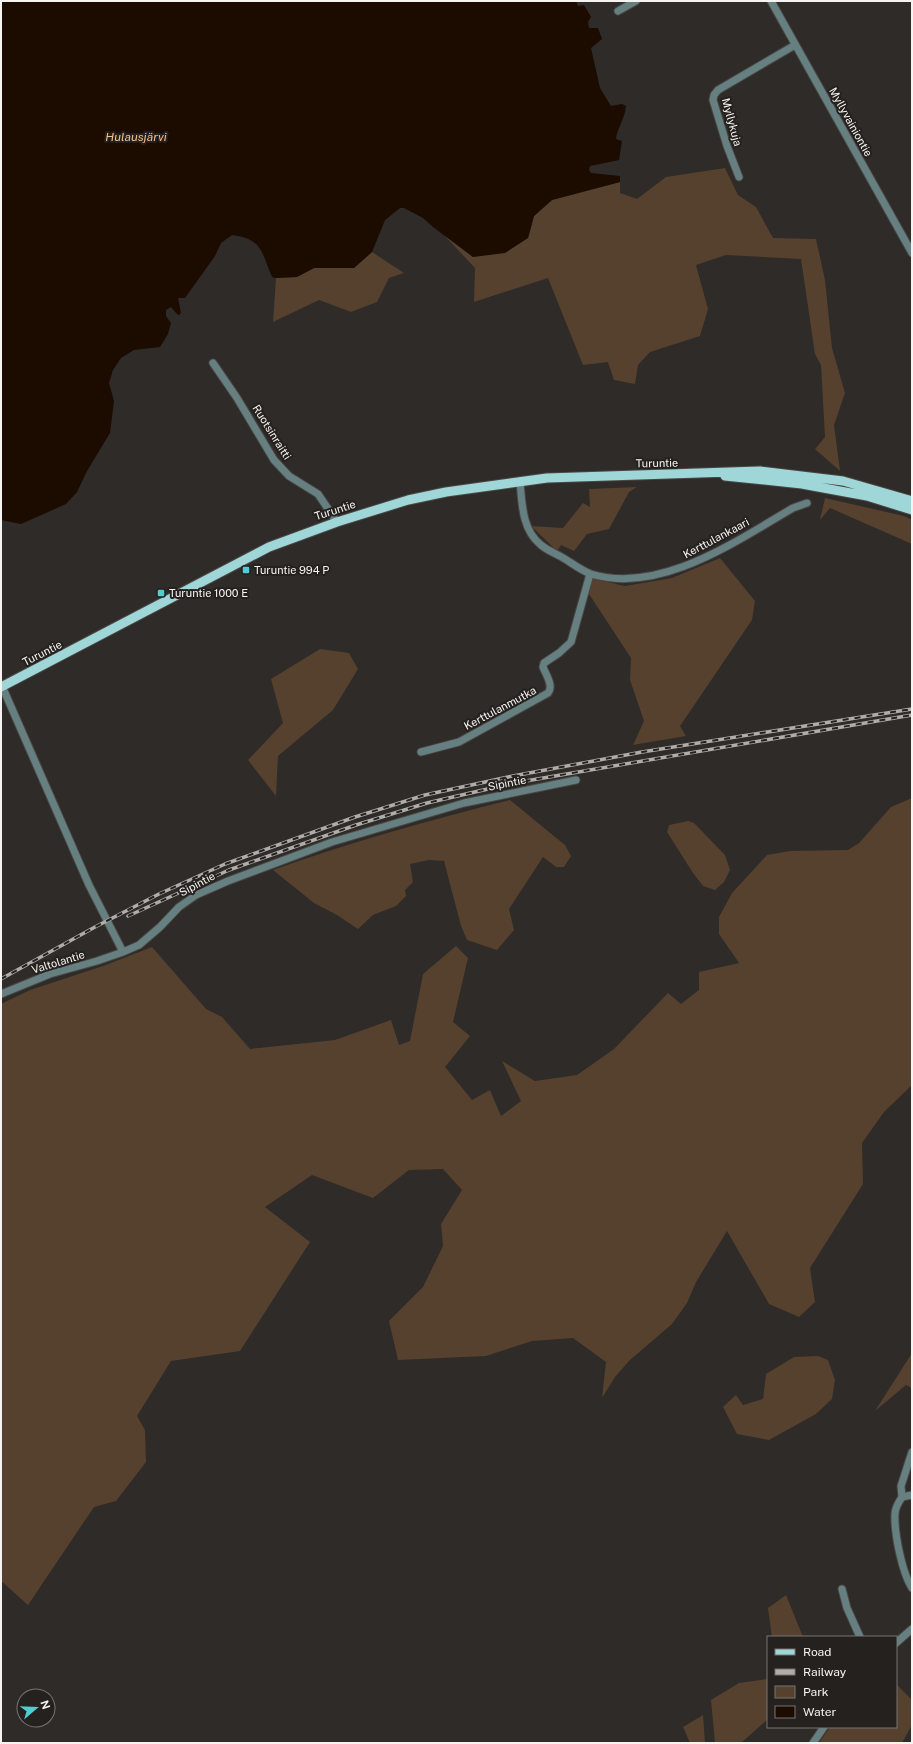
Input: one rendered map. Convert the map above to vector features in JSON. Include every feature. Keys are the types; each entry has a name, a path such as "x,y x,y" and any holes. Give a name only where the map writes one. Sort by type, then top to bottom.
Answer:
{"main road":[{"name":"Turuntie","path":"2,687 269,547 337,522 416,498 520,481 579,477 710,474 760,471 808,476 849,483 912,501"},
{"name":"Turuntie","path":"710,474 743,479 802,484 867,496 912,510"}],"street":[{"path":"618,11 636,1"},
{"name":"Myllyvainiontie","path":"770,1 912,253"},
{"name":"Myllykuja","path":"739,177 726,146 714,95 718,90 795,45"},
{"name":"Ruotsinraitti","path":"213,363 237,398 274,460 289,476 318,494 337,522"},
{"name":"Kerttulankaari","path":"520,481 522,508 526,524 532,535 541,545 590,574 617,578 637,578 685,567 713,555 793,508 806,503"},
{"name":"Kerttulanmutka","path":"421,752 459,742 548,694 550,684 543,666 544,663 560,653 571,642 590,574"},
{"path":"2,687 89,885 123,952"},
{"name":"Sipintie","path":"123,952 139,945 160,927 179,907 196,895 228,881 332,842 464,803 576,780"},
{"name":"Valtolantie","path":"1,994 50,974 98,962 123,952"},
{"path":"912,1452 901,1486 902,1497 896,1506 895,1515 903,1566 912,1588"},
{"path":"902,1497 912,1495"},
{"path":"842,1589 847,1608 860,1636"},
{"path":"897,1642 912,1629"},
{"path":"813,1743 823,1728"}],"green space":[{"path":"725,168 738,195 756,207 773,238 816,239 825,280 832,348 845,393 834,425 840,471 815,449 825,437 821,365 815,354 801,259 726,255 696,265 708,309 700,336 650,352 638,365 635,384 614,380 608,362 583,365 548,278 474,302 475,268 442,233 473,257 528,238 534,216 552,200 620,182 620,193 637,199 666,177"},
{"path":"372,252 404,273 389,278 377,302 351,312 319,300 273,322 276,278 297,277 314,268 354,268"},
{"path":"637,487 629,492 609,529 587,534 574,551 561,545 557,551 531,526 563,528 583,503 590,507 589,489"},
{"path":"825,498 904,516 912,520 912,544 830,508 820,520"},
{"path":"720,558 755,601 752,620 680,726 686,736 633,745 644,721 630,680 631,658 585,588 585,577 625,586 672,578"},
{"path":"320,649 349,653 358,669 333,710 278,756 276,796 248,760 283,723 271,679"},
{"path":"912,798 912,1085 884,1112 862,1143 863,1184 810,1268 815,1302 799,1317 769,1304 727,1231 696,1282 687,1303 672,1324 630,1360 615,1377 602,1398 606,1362 573,1338 532,1341 486,1356 398,1360 389,1321 423,1287 443,1246 441,1224 462,1190 443,1169 409,1170 373,1198 312,1175 265,1207 310,1242 240,1351 171,1361 137,1416 145,1430 146,1462 116,1501 94,1507 28,1605 1,1581 1,1004 30,990 103,966 152,947 206,1009 222,1017 250,1049 335,1040 391,1020 399,1045 410,1041 423,974 456,946 468,958 453,1022 470,1036 445,1067 472,1100 490,1090 501,1116 521,1101 502,1061 535,1081 577,1075 614,1049 668,993 681,1004 699,990 699,972 739,963 719,934 719,917 732,893 767,855 790,851 848,850 859,843 891,807"},
{"path":"510,800 565,845 571,856 564,867 556,867 543,857 509,909 514,930 497,950 467,940 461,926 444,861 429,860 410,864 413,882 405,890 406,896 396,906 373,915 358,929 337,915 314,903 273,870 391,832"},
{"path":"688,821 694,823 725,855 730,870 724,882 715,890 703,886 667,832 669,825"},
{"path":"912,1353 912,1388 906,1385 875,1411"},
{"path":"818,1356 828,1360 835,1380 832,1399 816,1414 769,1440 737,1434 723,1407 736,1395 743,1405 763,1399 766,1374 794,1357"},
{"path":"786,1595 803,1636 772,1636 768,1608"},
{"path":"767,1679 767,1720 741,1743 715,1743 711,1700 739,1683"},
{"path":"897,1685 912,1700 912,1725 902,1743 819,1743 829,1728 897,1728"},
{"path":"703,1715 705,1743 690,1743 683,1727"}],"water":[{"name":"Hulausjärvi","path":"1,1 576,1 578,6 584,5 591,17 588,22 589,28 598,28 602,39 591,48 600,88 611,106 622,104 626,106 616,139 622,141 619,160 590,166 589,170 591,173 620,176 620,182 552,200 534,216 528,238 505,253 473,257 423,218 404,208 400,208 385,220 372,252 354,268 314,268 297,277 276,278 272,277 260,248 255,243 242,237 232,235 221,243 215,256 185,298 178,298 181,313 179,315 177,314 171,307 166,310 166,316 171,323 168,334 160,347 134,350 121,358 113,370 109,383 114,401 110,433 87,471 77,492 66,504 21,524 1,520"}],"railway":[{"path":"1,979 95,927 159,894 225,864 355,817 425,795 513,776 642,752 912,709"},
{"path":"128,916 229,870 356,825 427,803 514,783 912,715"}],"place":[{"name":"Turuntie 994 P","path":"246,570"},
{"name":"Turuntie 1000 E","path":"161,593"}]}
